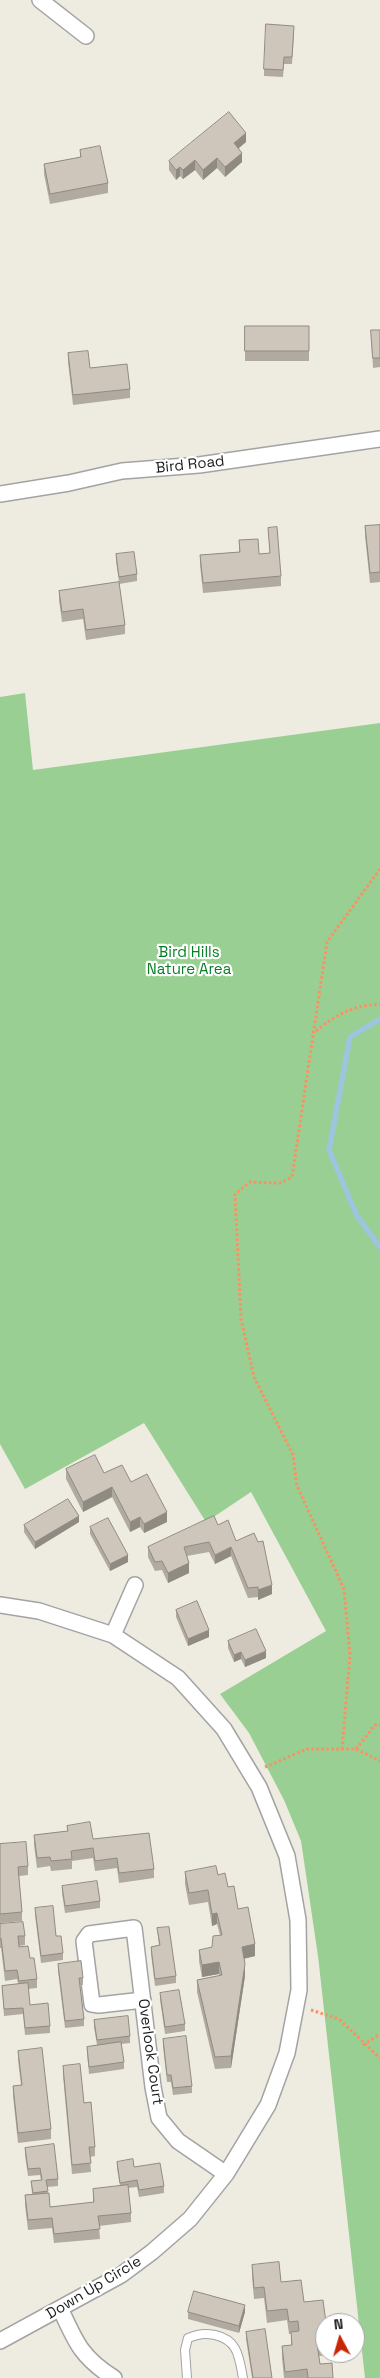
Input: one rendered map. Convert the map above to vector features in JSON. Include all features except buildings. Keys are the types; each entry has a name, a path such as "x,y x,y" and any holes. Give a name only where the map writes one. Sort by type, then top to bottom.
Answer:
{"street":[{"path":"40,0 86,36"},
{"name":"Bird Road","path":"0,494 69,483 122,471 199,465 380,439"},
{"path":"113,1635 136,1585"},
{"name":"Down Up Circle","path":"0,1605 39,1611 113,1635 178,1678 224,1729 259,1787 287,1856 298,1920 299,1990 287,2053 268,2105 226,2174 190,2219 152,2252 121,2275 61,2310 0,2341"},
{"name":"Overlook Court","path":"143,2000 99,2005 92,2004 85,1965 84,1941 89,1934 134,1928 143,2000 153,2087 159,2118 178,2141 226,2174"},
{"path":"61,2310 78,2348 100,2370 114,2378"}],"lane":[{"path":"187,2378 185,2350 188,2338 203,2332 226,2337 234,2344 238,2354 242,2378"}],"path":[{"path":"342,1749 350,1655 344,1589 297,1486 293,1455 254,1377 241,1319 235,1194 250,1182 280,1183 292,1177 316,1031 327,942 380,869"},
{"path":"316,1031 336,1014 365,1005 380,1004"},
{"path":"356,1749 375,1725 380,1725"},
{"path":"250,1773 307,1749 356,1749 380,1761"},
{"path":"296,2005 339,2019 363,2044 380,2058"},
{"path":"363,2044 380,2034"}],"green space":[{"name":"Bird Hills Nature Area","path":"25,693 33,770 380,723 380,2378 365,2378 363,2363 365,2363 365,2313 358,2313 318,1956 301,1841 284,1800 249,1733 220,1694 326,1631 251,1492 206,1522 144,1423 25,1489 0,1444 0,697"}],"waterway":[{"path":"380,1019 350,1037 329,1150 357,1216 380,1247"}]}
